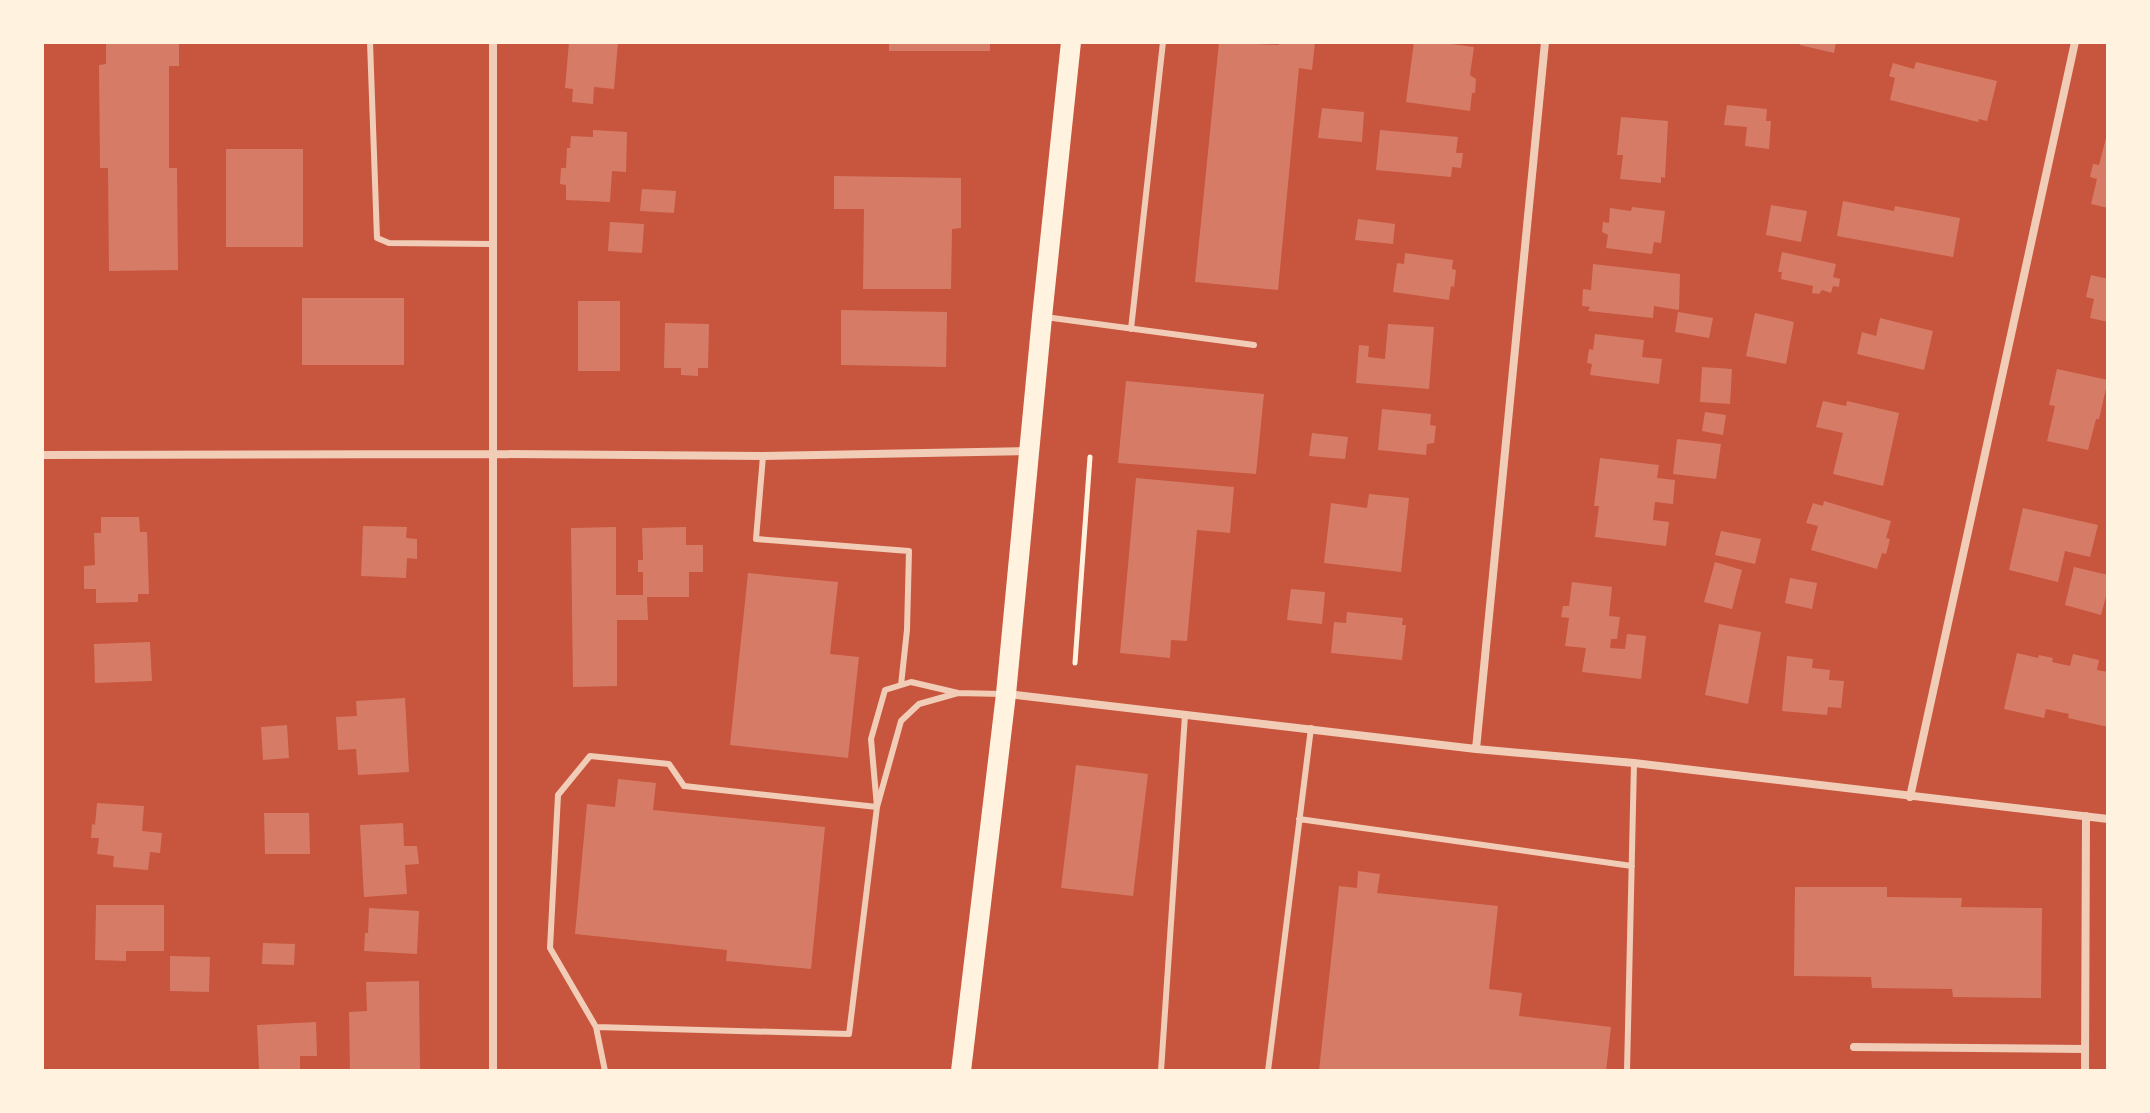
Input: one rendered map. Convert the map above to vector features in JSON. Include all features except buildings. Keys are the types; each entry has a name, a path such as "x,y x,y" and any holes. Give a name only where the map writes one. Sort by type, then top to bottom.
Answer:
{"main road":[{"path":"961,1071 1006,694 1071,42"}],"street":[{"path":"493,42 493,1071"},
{"path":"1476,749 1545,42"},
{"path":"1910,797 2075,42"},
{"path":"42,455 763,456 1029,451"},
{"path":"1006,694 2108,819"},
{"path":"2085,1071 2086,816"},
{"path":"1854,1047 2085,1049"}],"lane":[{"path":"370,42 377,238 389,243 492,244"},
{"path":"1131,329 1163,42"},
{"path":"1042,317 1254,345"},
{"path":"763,456 756,539 909,551 907,630 901,685"},
{"path":"877,807 871,739 885,690 911,682 958,693 1006,694"},
{"path":"596,1027 849,1034 877,807 901,721 919,704 958,693"},
{"path":"1161,1071 1185,715"},
{"path":"1268,1071 1311,728"},
{"path":"605,1071 596,1027 550,948 558,795 590,756 669,764 684,786 877,807"},
{"path":"1627,1071 1634,763"},
{"path":"1299,819 1632,866"}],"path":[{"path":"1075,663 1090,457"}]}
